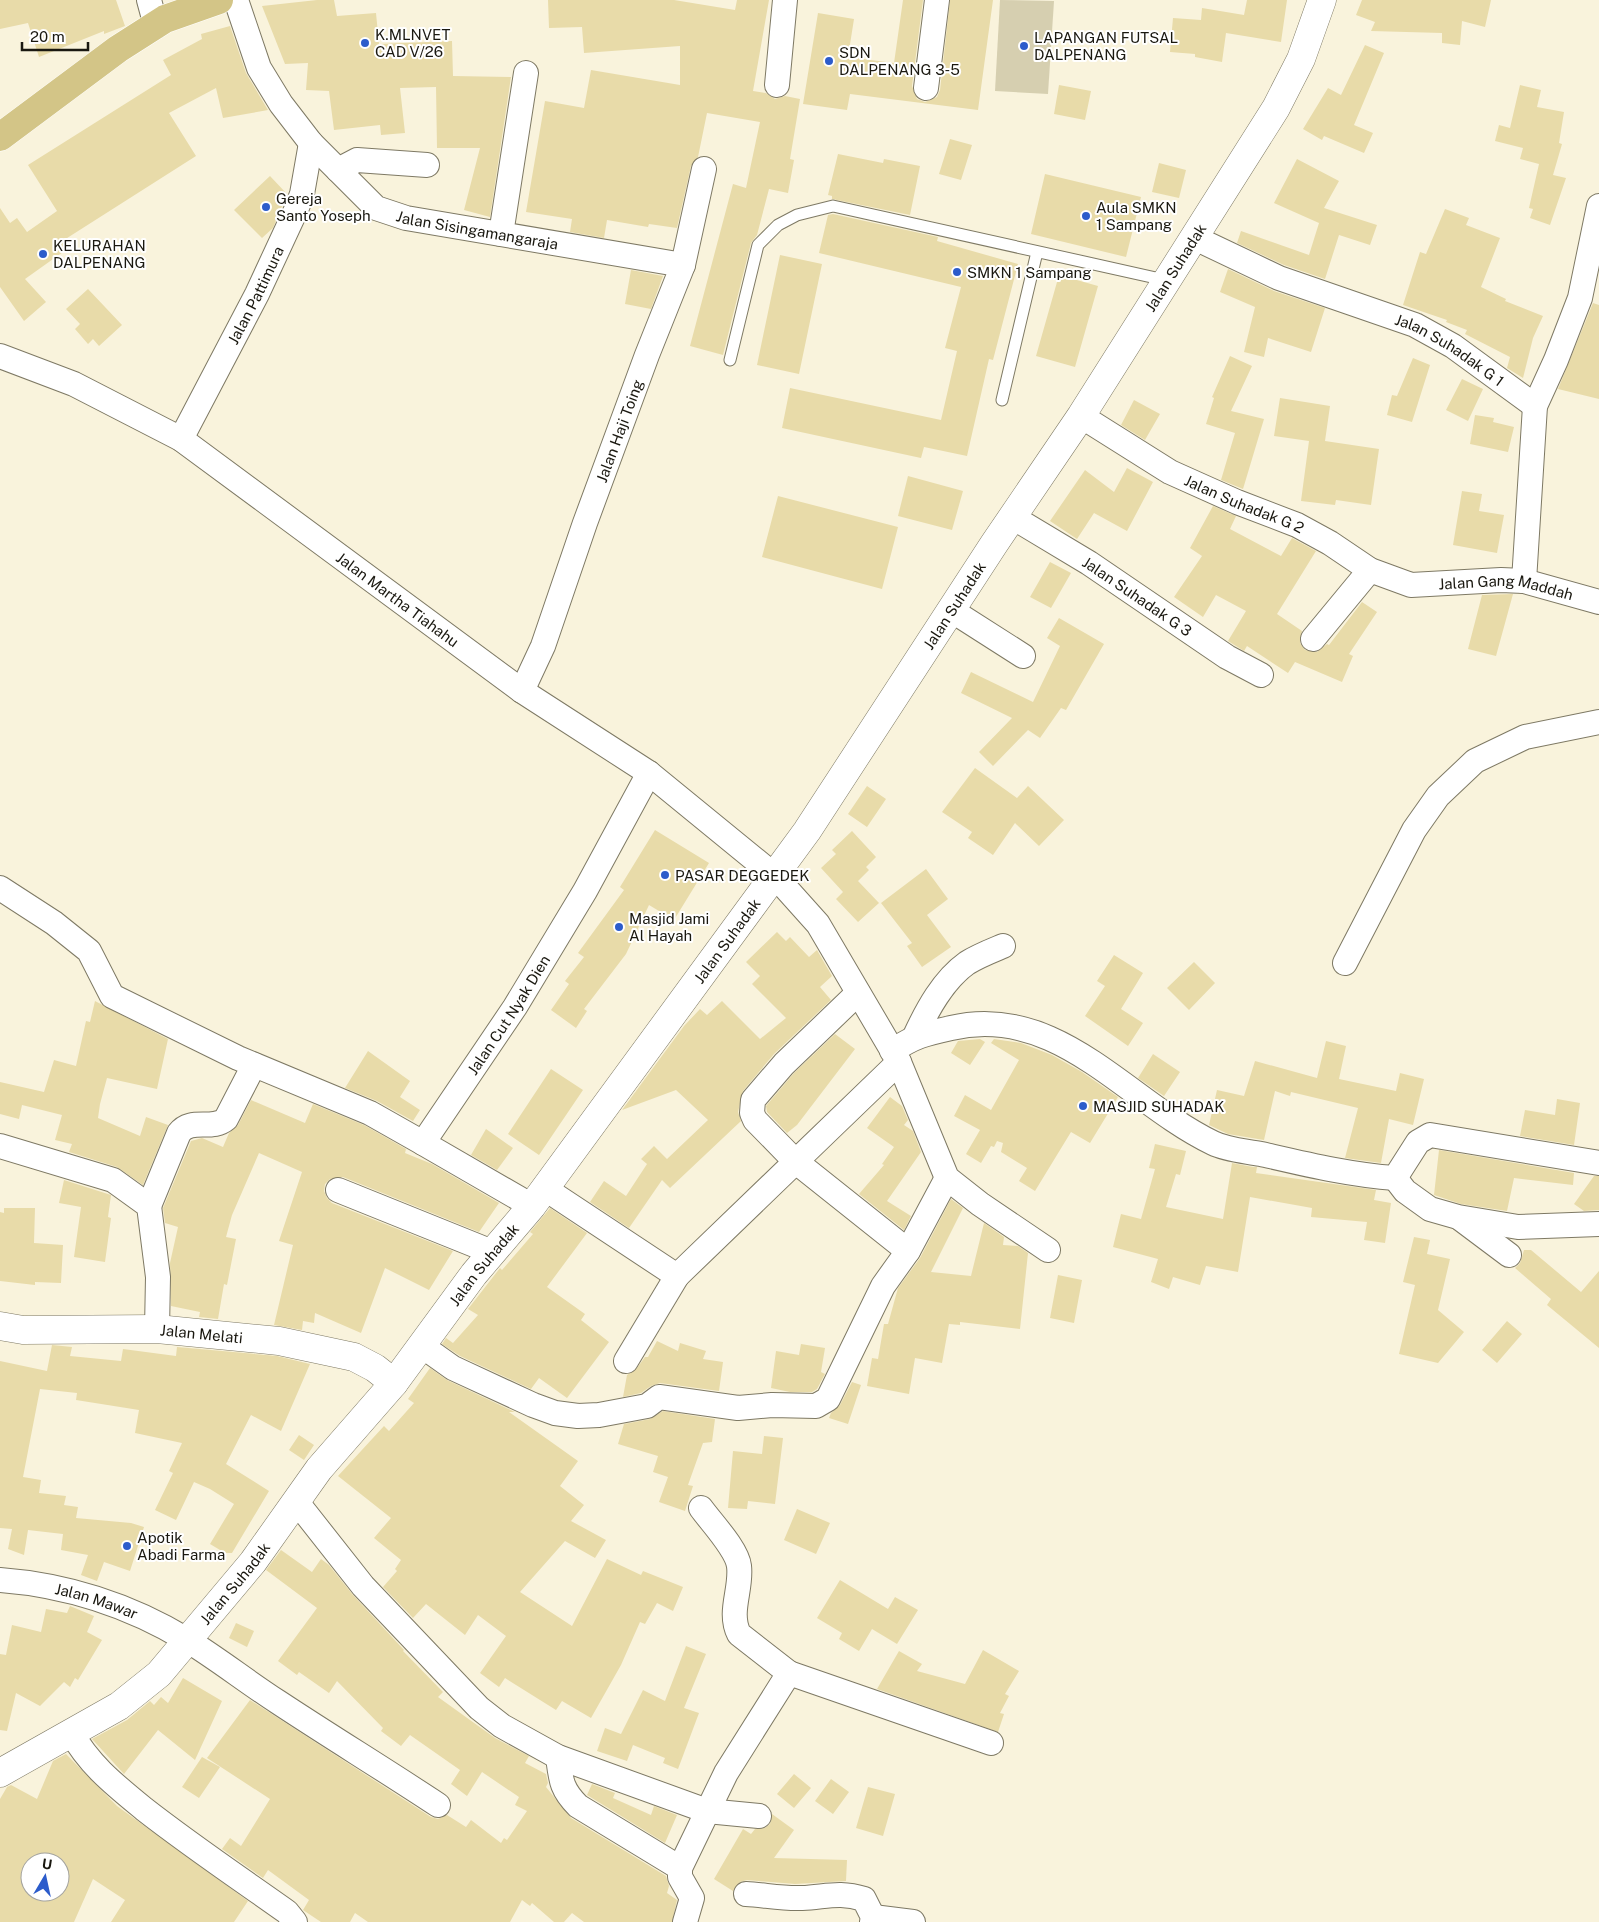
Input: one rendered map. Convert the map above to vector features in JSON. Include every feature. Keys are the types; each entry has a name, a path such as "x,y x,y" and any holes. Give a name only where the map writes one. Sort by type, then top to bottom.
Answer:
{"main road":[{"path":"0,137 118,49 152,13 166,20 218,0"}],"street":[{"name":"Jalan Sisingamangaraja","path":"236,0 259,68 281,104 311,143 376,208 406,218 683,265"},
{"path":"777,85 785,0"},
{"path":"926,88 937,0"},
{"name":"Jalan Suhadak","path":"0,1773 119,1706 159,1674 186,1639 253,1562 319,1469 394,1383 492,1252 538,1197 775,876 1081,416 1196,238 1276,108 1301,59 1322,0"},
{"path":"501,234 526,73"},
{"name":"Jalan Pattimura","path":"181,439 257,294 296,210 302,194 311,143"},
{"path":"338,170 357,160 427,165"},
{"name":"Jalan Haji Toing","path":"522,691 542,646 598,486 683,265 704,169"},
{"path":"1524,581 1535,406 1556,360 1580,298 1599,206"},
{"name":"Jalan Suhadak G 1","path":"1196,238 1279,278 1414,325 1453,346 1535,406"},
{"name":"Jalan Martha Tiahahu","path":"0,356 74,384 181,439 522,691 649,773 775,876 818,924 858,992 895,1057 947,1178"},
{"name":"Jalan Suhadak G 2","path":"1081,416 1170,472 1237,502 1297,525 1330,543 1370,570 1411,584"},
{"name":"Jalan Suhadak G 3","path":"1014,518 1089,563 1227,657 1261,676"},
{"path":"1313,639 1370,570"},
{"name":"Jalan Gang Maddah","path":"1411,584 1485,580 1524,581 1599,602"},
{"path":"951,610 1023,656"},
{"path":"1345,963 1414,830 1438,796 1475,761 1525,737 1599,722"},
{"name":"Jalan Cut Nyak Dien","path":"423,1143 515,1007 585,891 649,773"},
{"path":"0,888 54,923 89,951 112,996 254,1065 370,1113 423,1143 538,1197 677,1276"},
{"path":"626,1361 677,1276 795,1161 915,1036 927,1010 952,976 968,962 1003,946"},
{"path":"858,992 784,1064 753,1100 752,1113 755,1120 795,1161 908,1251"},
{"path":"915,1036 965,1024 995,1022 1023,1028 1073,1050 1163,1112 1215,1144 1368,1177 1395,1178 1406,1191 1430,1208 1458,1217 1518,1227 1599,1224"},
{"path":"157,1330 158,1277 149,1206 179,1133 188,1124 222,1123 226,1119 254,1065"},
{"path":"1395,1178 1418,1142 1430,1135 1599,1163"},
{"path":"0,1146 113,1180 149,1206"},
{"path":"422,1346 453,1368 533,1406 555,1413 599,1415 647,1406 659,1397 738,1408 764,1405 816,1406 828,1399 883,1286 908,1251 947,1178 980,1204 1048,1250"},
{"path":"338,1190 492,1252"},
{"path":"1458,1217 1509,1255"},
{"name":"Jalan Melati","path":"0,1326 23,1330 157,1330 279,1341 354,1357 375,1368 394,1383"},
{"path":"296,1501 363,1586 479,1708 502,1726 558,1757 707,1812 759,1816"},
{"path":"701,1508 738,1559 739,1585 734,1614 735,1626 739,1634 789,1672 990,1743"},
{"name":"Jalan Mawar","path":"0,1580 44,1584 84,1593 118,1606 186,1639 278,1702 438,1804"},
{"path":"685,1922 692,1898 680,1877 680,1868 726,1773 789,1672"},
{"path":"71,1732 82,1753 108,1779 160,1821 286,1912 295,1922"},
{"path":"558,1757 561,1782 567,1794 578,1806 680,1868"},
{"path":"746,1894 802,1898 832,1893 852,1895 864,1899 872,1919 914,1922"}],"lane":[{"path":"730,360 758,245 778,225 815,209 833,206 1167,281"},
{"path":"1002,400 1037,252"}],"shaded area":[{"name":"LAPANGAN FUTSAL DALPENANG","path":"1000,0 1054,1 1048,94 995,91"}],"building":[{"path":"0,0 116,0 125,26 104,34 104,31 39,57 28,23 0,29"},
{"path":"334,0 337,16 376,13 379,44 452,41 453,76 511,77 490,217 464,210 480,148 437,148 436,87 400,88 405,133 381,135 380,125 334,130 329,91 306,90 308,63 285,64 262,6"},
{"path":"548,0 674,0 735,10 737,0 769,0 753,91 766,93 775,99 785,96 800,99 790,159 794,160 788,193 769,189 757,235 751,243 723,355 690,346 733,184 746,188 760,122 707,113 698,157 691,166 677,228 649,224 648,227 607,220 604,238 570,232 572,219 526,212 545,101 584,108 591,70 680,85 680,46 584,53 582,27 549,28"},
{"path":"903,0 923,0 912,86 917,99 925,102 937,97 940,90 950,0 993,0 978,110 850,94 847,110 803,104 818,13 854,19 848,57 894,63"},
{"path":"1247,0 1287,0 1281,42 1226,33 1222,62 1195,57 1195,54 1170,52 1173,18 1201,20 1202,8 1244,15"},
{"path":"1362,0 1491,0 1485,27 1462,21 1460,45 1442,43 1442,33 1371,31 1375,22 1356,15"},
{"path":"230,26 246,73 268,110 223,118 216,88 169,113 196,156 64,240 70,247 25,279 46,302 24,321 0,287 0,208 10,223 17,218 27,232 57,211 28,165 171,75 163,60 202,39 201,34"},
{"path":"1365,45 1384,53 1354,125 1373,133 1364,153 1324,136 1322,140 1303,129 1328,88 1341,95"},
{"path":"1059,85 1091,91 1085,120 1054,114"},
{"path":"1520,85 1541,90 1537,107 1564,112 1559,143 1562,144 1553,175 1566,178 1550,225 1530,218 1533,209 1529,208 1539,164 1520,159 1523,148 1495,141 1499,125 1510,128"},
{"path":"950,139 972,145 961,180 939,174"},
{"path":"838,154 883,163 884,159 920,166 910,215 832,199 832,196 828,195"},
{"path":"1297,159 1339,181 1324,208 1377,225 1370,245 1339,235 1325,279 1284,265 1237,243 1241,231 1309,255 1319,223 1274,203"},
{"path":"1159,163 1186,170 1179,198 1152,192"},
{"name":"Aula SMKN 1 Sampang","path":"1045,174 1141,197 1126,257 1031,234"},
{"name":"Gereja Santo Yoseph","path":"270,176 287,194 273,228 262,238 234,210"},
{"path":"1445,209 1469,218 1466,225 1500,238 1481,287 1506,299 1505,301 1543,316 1533,338 1523,378 1507,368 1510,357 1465,334 1467,330 1446,322 1447,320 1403,305 1420,252 1426,254"},
{"path":"833,214 938,237 937,241 1018,264 993,360 989,359 967,456 924,447 921,458 782,428 790,388 941,420 957,351 945,348 961,287 819,253 828,215"},
{"path":"780,255 822,264 799,374 757,365"},
{"path":"1228,269 1274,291 1325,308 1311,352 1268,338 1264,357 1244,352 1255,307 1220,292"},
{"path":"631,270 663,276 651,309 625,304"},
{"path":"1059,275 1098,286 1075,367 1036,356"},
{"path":"88,289 122,325 99,346 93,339 88,344 75,329 80,324 66,309"},
{"path":"1593,303 1599,305 1599,399 1558,389"},
{"path":"1230,356 1252,366 1231,411 1264,419 1243,489 1221,480 1235,433 1206,424 1214,398 1212,397"},
{"path":"1413,358 1430,365 1412,422 1387,415 1392,395 1397,396"},
{"path":"1462,379 1483,389 1468,421 1446,410"},
{"path":"1280,398 1330,406 1325,441 1379,449 1371,505 1336,500 1335,505 1301,501 1309,441 1274,436"},
{"path":"1134,400 1160,414 1145,440 1121,425"},
{"path":"1475,415 1494,418 1493,422 1514,427 1508,452 1470,444"},
{"path":"1127,468 1153,482 1127,531 1094,513 1077,539 1050,521 1085,470 1114,492"},
{"path":"908,476 963,491 952,530 898,516"},
{"path":"1462,491 1482,494 1479,511 1504,515 1497,553 1453,545"},
{"path":"778,496 898,527 882,589 762,557"},
{"path":"1213,506 1236,516 1230,529 1281,556 1292,538 1316,551 1277,614 1302,631 1300,643 1305,650 1317,652 1327,644 1329,645 1362,602 1377,612 1349,654 1353,656 1342,682 1295,662 1288,673 1247,646 1244,651 1228,641 1246,611 1216,595 1203,617 1174,597 1202,556 1190,548"},
{"path":"1050,562 1071,573 1051,608 1030,597"},
{"path":"1513,594 1496,656 1468,649 1482,595"},
{"path":"1059,618 1104,644 1066,710 1061,708 1040,738 1028,730 993,766 979,752 1012,718 961,693 971,672 1033,702 1060,646 1047,638"},
{"path":"975,768 1017,798 1028,786 1064,820 1039,846 1015,823 993,855 968,838 972,832 942,812"},
{"path":"867,786 886,799 867,827 848,814"},
{"path":"655,830 709,863 674,920 649,905 626,954 584,1009 587,1011 576,1028 551,1010 569,984 565,981 584,957 578,953 624,890 620,887"},
{"path":"852,831 876,857 866,867 869,870 858,881 879,903 858,922 836,899 843,892 821,868 836,854 832,850"},
{"path":"926,869 948,899 927,915 951,947 922,967 907,946 912,943 881,903"},
{"path":"777,932 786,941 790,937 809,957 817,950 832,976 820,987 831,1000 774,1054 743,1091 738,1112 741,1121 670,1188 662,1180 629,1228 590,1202 604,1181 626,1196 647,1164 641,1159 654,1146 667,1159 708,1120 676,1090 622,1110 684,1026 700,1009 707,1015 722,1001 760,1039 786,1018 752,984 760,976 746,962"},
{"path":"1114,955 1143,973 1121,1009 1143,1023 1128,1046 1085,1016 1105,986 1097,981"},
{"path":"1194,962 1215,983 1189,1010 1167,988"},
{"path":"95,1001 168,1039 157,1089 107,1078 100,1104 98,1118 140,1136 146,1117 168,1125 143,1185 117,1167 69,1152 72,1144 55,1140 62,1115 22,1105 19,1119 0,1114 0,1082 44,1092 54,1060 76,1066 86,1021 90,1022"},
{"path":"835,1034 855,1049 797,1125 787,1133 767,1112 766,1106 794,1073"},
{"path":"980,1039 985,1042 970,1065 951,1053 958,1041"},
{"path":"994,1039 1021,1043 1052,1055 1082,1072 1118,1097 1090,1143 1071,1132 1035,1191 1019,1181 1027,1168 1001,1152 1003,1143 997,1141 994,1147 991,1146 981,1163 966,1154 980,1130 954,1116 965,1095 991,1110 1019,1060 991,1043"},
{"path":"1326,1041 1346,1046 1339,1079 1396,1091 1400,1073 1424,1079 1413,1125 1389,1119 1381,1163 1345,1158 1358,1108 1291,1092 1290,1096 1275,1091 1264,1140 1228,1134 1209,1125 1217,1090 1244,1096 1255,1061 1317,1078"},
{"path":"368,1051 410,1081 400,1097 420,1110 413,1121 377,1101 345,1088"},
{"path":"1153,1054 1180,1072 1164,1096 1138,1078"},
{"path":"551,1069 583,1090 539,1155 508,1134"},
{"path":"890,1097 902,1106 908,1120 904,1125 913,1131 921,1152 887,1201 911,1216 904,1230 859,1194 884,1165 882,1164 894,1147 867,1128"},
{"path":"1557,1099 1580,1103 1574,1145 1520,1136 1525,1110 1555,1115"},
{"path":"251,1100 305,1123 313,1104 364,1125 406,1149 405,1153 432,1164 499,1203 479,1232 343,1177 330,1179 325,1184 324,1191 332,1203 453,1251 429,1290 385,1268 361,1333 315,1313 314,1323 303,1321 302,1330 274,1325 293,1245 279,1241 302,1172 259,1153 232,1215 226,1237 236,1239 227,1285 224,1284 218,1319 199,1317 200,1312 171,1306 170,1263 178,1227 165,1223 163,1208 191,1141 202,1138 223,1147 229,1133 238,1125"},
{"path":"486,1129 513,1148 497,1170 471,1155"},
{"path":"1155,1144 1186,1151 1180,1175 1176,1174 1166,1207 1223,1219 1232,1163 1257,1167 1256,1173 1376,1190 1374,1200 1391,1203 1385,1243 1364,1240 1367,1222 1311,1217 1312,1208 1250,1197 1238,1272 1206,1266 1200,1285 1173,1277 1169,1289 1151,1282 1158,1259 1113,1247 1121,1214 1141,1219 1155,1169 1149,1168"},
{"path":"1439,1150 1574,1173 1573,1185 1514,1178 1507,1211 1461,1204 1434,1195"},
{"path":"1594,1176 1599,1176 1599,1210 1584,1211 1574,1204"},
{"path":"64,1180 111,1195 108,1217 111,1218 105,1262 74,1257 81,1207 59,1203"},
{"path":"951,1199 963,1208 931,1272 971,1276 984,1223 1004,1237 1003,1245 1018,1246 1028,1253 1020,1329 960,1322 960,1325 949,1324 942,1363 915,1358 909,1394 867,1386 872,1358 878,1359 884,1324 888,1324 898,1288 920,1258"},
{"path":"4,1208 35,1208 34,1243 63,1245 61,1283 35,1282 35,1285 0,1281 0,1212 4,1213"},
{"path":"550,1208 587,1233 547,1287 585,1314 581,1320 609,1342 567,1398 539,1378 531,1389 460,1356 442,1344 446,1338 453,1343 478,1315 468,1309 500,1268 502,1270 533,1234 530,1232"},
{"path":"1414,1237 1430,1240 1427,1254 1450,1259 1438,1310 1464,1332 1438,1363 1399,1354 1415,1285 1403,1282"},
{"path":"1524,1250 1531,1250 1581,1292 1599,1271 1599,1348 1547,1305 1551,1299 1515,1268 1520,1263"},
{"path":"1058,1275 1082,1280 1074,1323 1050,1318"},
{"path":"1507,1321 1522,1334 1497,1363 1482,1350"},
{"path":"657,1341 678,1351 680,1343 706,1351 703,1359 723,1362 719,1391 660,1383 651,1386 641,1393 623,1397 627,1375 637,1368 645,1357 648,1357"},
{"path":"801,1344 825,1348 821,1372 825,1374 817,1389 812,1392 790,1392 771,1388 776,1351 799,1355"},
{"path":"52,1345 72,1347 70,1356 121,1361 123,1349 176,1356 177,1347 277,1356 310,1364 281,1431 251,1415 226,1464 269,1491 232,1553 225,1553 210,1544 234,1504 210,1489 194,1482 176,1520 155,1510 173,1473 169,1471 182,1443 135,1433 139,1410 76,1400 77,1393 40,1389 23,1477 41,1480 39,1493 66,1496 64,1505 78,1507 76,1518 131,1523 144,1527 130,1571 104,1562 97,1581 81,1575 88,1555 61,1550 63,1534 28,1530 24,1555 8,1549 12,1529 0,1528 0,1361 47,1371"},
{"path":"430,1368 447,1380 515,1412 509,1412 578,1461 560,1486 584,1505 571,1521 606,1540 595,1558 565,1541 520,1592 572,1626 607,1559 641,1575 643,1571 683,1587 673,1611 657,1603 645,1624 640,1622 621,1665 591,1718 562,1701 556,1710 505,1678 499,1687 480,1673 506,1636 478,1615 465,1635 426,1604 413,1618 383,1587 397,1571 395,1569 401,1560 374,1538 391,1518 338,1476 384,1426 389,1431 414,1403 408,1399"},
{"path":"852,1382 861,1385 848,1424 829,1418 831,1413 840,1405"},
{"path":"663,1411 715,1419 712,1442 703,1443 688,1485 693,1486 685,1511 659,1502 668,1477 653,1472 658,1456 618,1444 624,1424 650,1419"},
{"path":"299,1435 314,1445 304,1460 289,1450"},
{"path":"764,1436 783,1438 775,1504 748,1501 747,1509 728,1508 733,1451 762,1454"},
{"path":"797,1509 830,1523 816,1554 784,1540"},
{"path":"281,1550 312,1572 321,1559 329,1565 403,1651 443,1692 438,1697 495,1738 529,1756 525,1763 546,1774 548,1783 546,1787 571,1818 666,1876 669,1886 667,1893 677,1900 672,1922 584,1922 572,1913 564,1922 554,1922 532,1903 530,1906 522,1900 510,1922 368,1922 355,1913 350,1922 321,1922 303,1910 309,1900 268,1870 263,1878 222,1849 230,1838 241,1846 270,1799 207,1758 250,1700 431,1817 438,1819 447,1815 466,1827 471,1820 501,1843 504,1838 507,1840 527,1811 515,1805 519,1797 482,1772 467,1796 451,1784 460,1770 410,1735 401,1746 381,1731 383,1728 337,1681 329,1693 299,1672 297,1675 278,1661 317,1608 266,1570"},
{"path":"840,1580 888,1609 895,1597 918,1610 897,1644 872,1629 859,1651 839,1639 842,1633 817,1618"},
{"path":"70,1606 94,1616 87,1632 102,1640 78,1680 75,1678 70,1687 64,1682 40,1706 16,1693 7,1731 0,1730 0,1654 6,1655 12,1625 41,1632 46,1609 67,1613"},
{"path":"236,1623 254,1631 247,1647 229,1638"},
{"path":"686,1646 706,1654 684,1708 699,1713 678,1769 663,1763 665,1758 633,1745 627,1761 597,1751 605,1728 621,1734 643,1690 665,1701"},
{"path":"983,1650 1019,1671 1005,1694 1009,1696 1000,1713 1004,1714 998,1732 877,1689 899,1651 922,1664 917,1671 965,1684"},
{"path":"183,1678 222,1701 195,1760 158,1730 124,1774 92,1739 127,1720 150,1701 154,1705 161,1697 168,1703"},
{"path":"66,1754 117,1806 248,1901 234,1922 111,1922 125,1900 93,1879 74,1922 0,1922 0,1799 7,1787 11,1785 37,1799 53,1761"},
{"path":"202,1757 220,1767 199,1798 182,1787"},
{"path":"794,1774 811,1788 794,1808 777,1794"},
{"path":"831,1779 849,1792 833,1814 815,1801"},
{"path":"592,1784 615,1793 613,1798 651,1815 654,1806 677,1815 665,1843 587,1795"},
{"path":"868,1787 895,1794 883,1836 856,1828"},
{"path":"772,1814 794,1830 774,1858 847,1860 846,1881 795,1884 747,1880 740,1882 733,1891 714,1879 743,1829 751,1834 755,1829 765,1828 770,1824"}],"place":[{"name":"K.MLNVET CAD V/26","path":"365,43"},
{"name":"LAPANGAN FUTSAL DALPENANG","path":"1024,46"},
{"name":"SDN DALPENANG 3-5","path":"829,61"},
{"name":"Gereja Santo Yoseph","path":"266,207"},
{"name":"Aula SMKN 1 Sampang","path":"1086,216"},
{"name":"KELURAHAN DALPENANG","path":"43,254"},
{"name":"SMKN 1 Sampang","path":"957,272"},
{"name":"PASAR DEGGEDEK","path":"665,875"},
{"name":"Masjid Jami Al Hayah","path":"619,927"},
{"name":"MASJID SUHADAK","path":"1083,1106"},
{"name":"Apotik Abadi Farma","path":"127,1546"}]}
